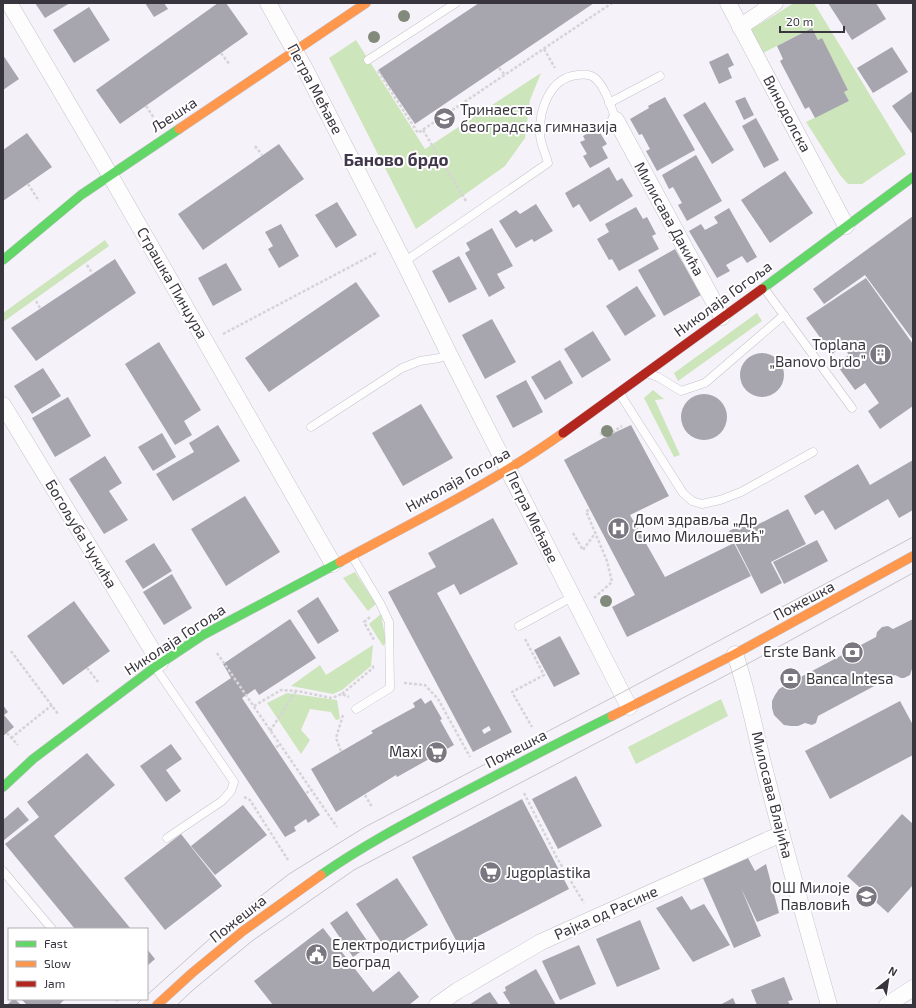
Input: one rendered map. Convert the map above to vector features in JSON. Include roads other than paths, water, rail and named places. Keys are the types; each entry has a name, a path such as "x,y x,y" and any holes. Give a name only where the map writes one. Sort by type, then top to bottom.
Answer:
{"street":[{"name":"Страшка Пинџура","path":"9,3 333,564"},
{"name":"Петра Мећаве","path":"268,3 295,51 404,262 449,354 629,707"},
{"name":"Љешка","path":"3,260 81,195 109,175 366,3"},
{"name":"Винодолска","path":"728,3 846,226"},
{"path":"740,27 775,3"},
{"name":"Милисава Дакића","path":"616,120 722,317"},
{"name":"Николаја Гогоља","path":"3,787 33,759 157,665 203,635 458,498 541,449 620,393 913,177"},
{"name":"Богољуба Чукића","path":"3,405 157,665"},
{"name":"Пожешка","path":"157,1005 192,973 243,931 345,858 383,835 444,802 735,654 869,582 913,556"},
{"name":"Милосава Влајића","path":"735,654 744,680 781,834 829,1005"},
{"name":"Рајка од Расине","path":"437,1005 456,991 542,942 781,834"},
{"path":"887,1005 913,988"}],"lane":[{"path":"369,59 456,3"},
{"path":"404,262 548,163 539,135 543,107 550,91 561,81 573,75 586,74 595,78 601,85 616,120"},
{"path":"609,103 660,76"},
{"path":"763,287 852,408"},
{"path":"647,373 658,377 681,391 705,383 784,315"},
{"path":"311,427 402,368 420,361 439,358 449,354"},
{"path":"620,393 683,493 692,501 702,504 720,500 741,492 813,452"},
{"path":"351,555 389,622 390,688 359,707"},
{"path":"518,626 572,597"},
{"path":"157,665 234,782 231,791 222,802 167,838"},
{"path":"3,871 51,928"}],"tram line":[{"path":"148,994 234,917 289,874 365,827 621,693 913,537"},
{"path":"177,1005 252,941 354,870 740,668 913,573"},
{"path":"136,1005 141,1000"}],"place":[{"name":"Тринаеста београдска гимназија","path":"444,119"},
{"name":"Toplana „Banovo brdo”","path":"881,354"},
{"name":"Дом здравља „Др Симо Милошевић”","path":"619,529"},
{"name":"Erste Bank","path":"852,652"},
{"name":"Banca Intesa","path":"790,679"},
{"name":"Maxi","path":"437,752"},
{"name":"Jugoplastika","path":"490,873"},
{"name":"ОШ Милоје Павловић","path":"866,897"},
{"name":"Електродистрибуција Београд","path":"316,954"}],"district":[{"name":"Баново брдо","path":"396,160"}]}
